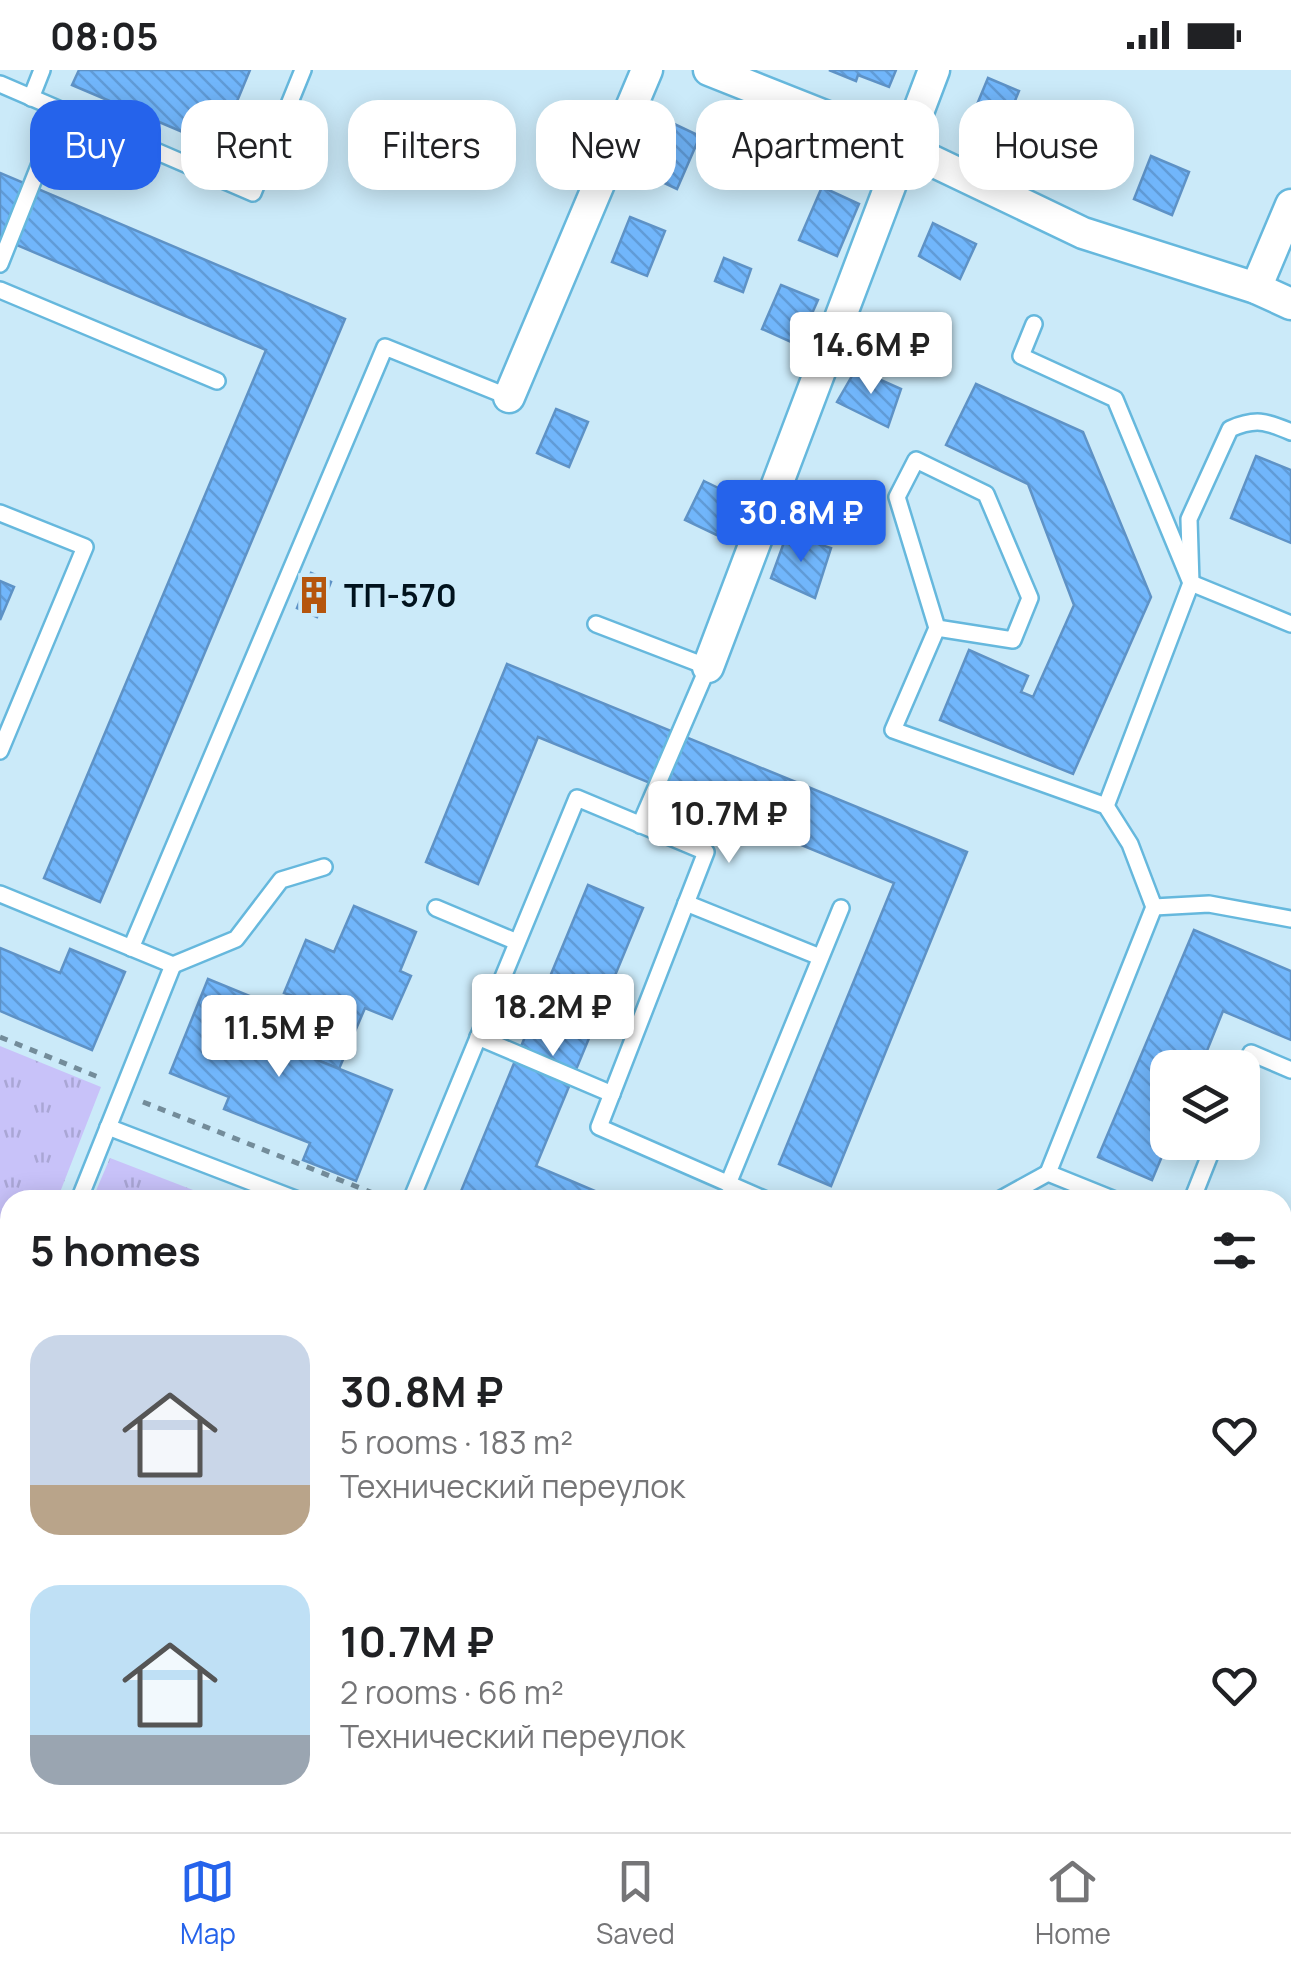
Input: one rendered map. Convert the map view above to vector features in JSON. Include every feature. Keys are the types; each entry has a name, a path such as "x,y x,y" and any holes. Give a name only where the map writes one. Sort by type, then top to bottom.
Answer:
{"street":[{"path":"509,397 647,70"},
{"path":"709,70 785,100"},
{"path":"922,100 934,70"},
{"path":"939,164 1083,233 1256,288 1291,304"},
{"path":"708,667 887,190"},
{"path":"1256,288 1291,205"}],"lane":[{"path":"31,98 42,70"},
{"path":"161,154 253,193 304,70"},
{"path":"0,84 36,100"},
{"path":"0,264 30,189"},
{"path":"0,290 217,381"},
{"path":"1034,324 1021,356 1115,399 1191,583 1291,624"},
{"path":"130,948 385,347 509,397"},
{"path":"1106,806 1191,583 1189,519 1230,429 1250,420 1291,432"},
{"path":"937,628 1013,640 1030,598 986,494 916,460 898,497 937,628 893,730 1106,806 1130,844 1154,907 1048,1173 1018,1190"},
{"path":"0,512 85,548 0,751"},
{"path":"596,624 708,667 640,825"},
{"path":"415,1190 577,798 706,852 600,1127 742,1190"},
{"path":"0,894 173,965 236,939 281,880 324,867"},
{"path":"686,903 820,958"},
{"path":"1154,907 1209,904 1291,918"},
{"path":"436,908 518,942"},
{"path":"728,1184 841,908"},
{"path":"82,1190 173,965"},
{"path":"478,1038 612,1094"},
{"path":"1260,1057 1291,1070"},
{"path":"108,1127 272,1190"},
{"path":"1196,1190 1208,1160"},
{"path":"1048,1173 1090,1190"}],"path":[{"path":"0,1037 99,1078 144,1103 366,1190"}],"green space":[{"path":"0,1046 101,1087 61,1190 0,1190"},
{"path":"110,1158 193,1190 96,1190"}],"building":[{"path":"79,70 250,70 238,100 181,100 181,131 161,123 161,100 107,100 72,85"},
{"path":"829,70 896,70 889,87 858,75 856,81"},
{"path":"988,78 1019,91 1015,100 979,100"},
{"path":"676,125 696,134 696,145 677,189"},
{"path":"1151,156 1189,172 1172,215 1134,199"},
{"path":"0,173 30,186 30,190 40,190 345,319 100,902 44,878 266,350 0,238"},
{"path":"821,190 859,204 837,256 799,240"},
{"path":"630,217 665,231 647,276 612,262"},
{"path":"933,223 976,244 960,279 919,256"},
{"path":"724,258 751,269 743,292 715,281"},
{"path":"781,285 818,300 798,345 762,329"},
{"path":"856,369 901,389 888,427 837,402"},
{"path":"976,384 1083,432 1151,597 1073,774 940,720 969,650 1028,676 1021,692 1033,697 1074,605 1028,484 946,445"},
{"path":"556,409 588,422 569,467 537,453"},
{"path":"1256,456 1291,470 1291,543 1231,518"},
{"path":"704,481 741,499 723,538 685,520"},
{"path":"787,534 831,548 815,598 771,578"},
{"name":"ТП-570","path":"311,573 331,582 317,617 297,608"},
{"path":"0,581 14,587 0,620"},
{"path":"507,664 967,852 831,1186 779,1164 894,883 538,737 478,884 426,862"},
{"path":"588,885 643,908 536,1166 592,1190 461,1190"},
{"path":"354,906 416,932 400,971 411,976 392,1019 365,1008 339,1069 277,1044 296,997 284,993 306,940 334,952"},
{"path":"1194,930 1291,971 1291,1040 1223,1011 1207,1050 1150,1050 1150,1160 1160,1160 1152,1180 1098,1157"},
{"path":"0,948 60,973 70,949 125,972 92,1050 0,1011"},
{"path":"208,979 289,1012 277,1044 392,1090 356,1181 303,1160 310,1143 224,1109 229,1097 170,1073"}],"place":[{"name":"ТП-570","path":"314,595"}]}
